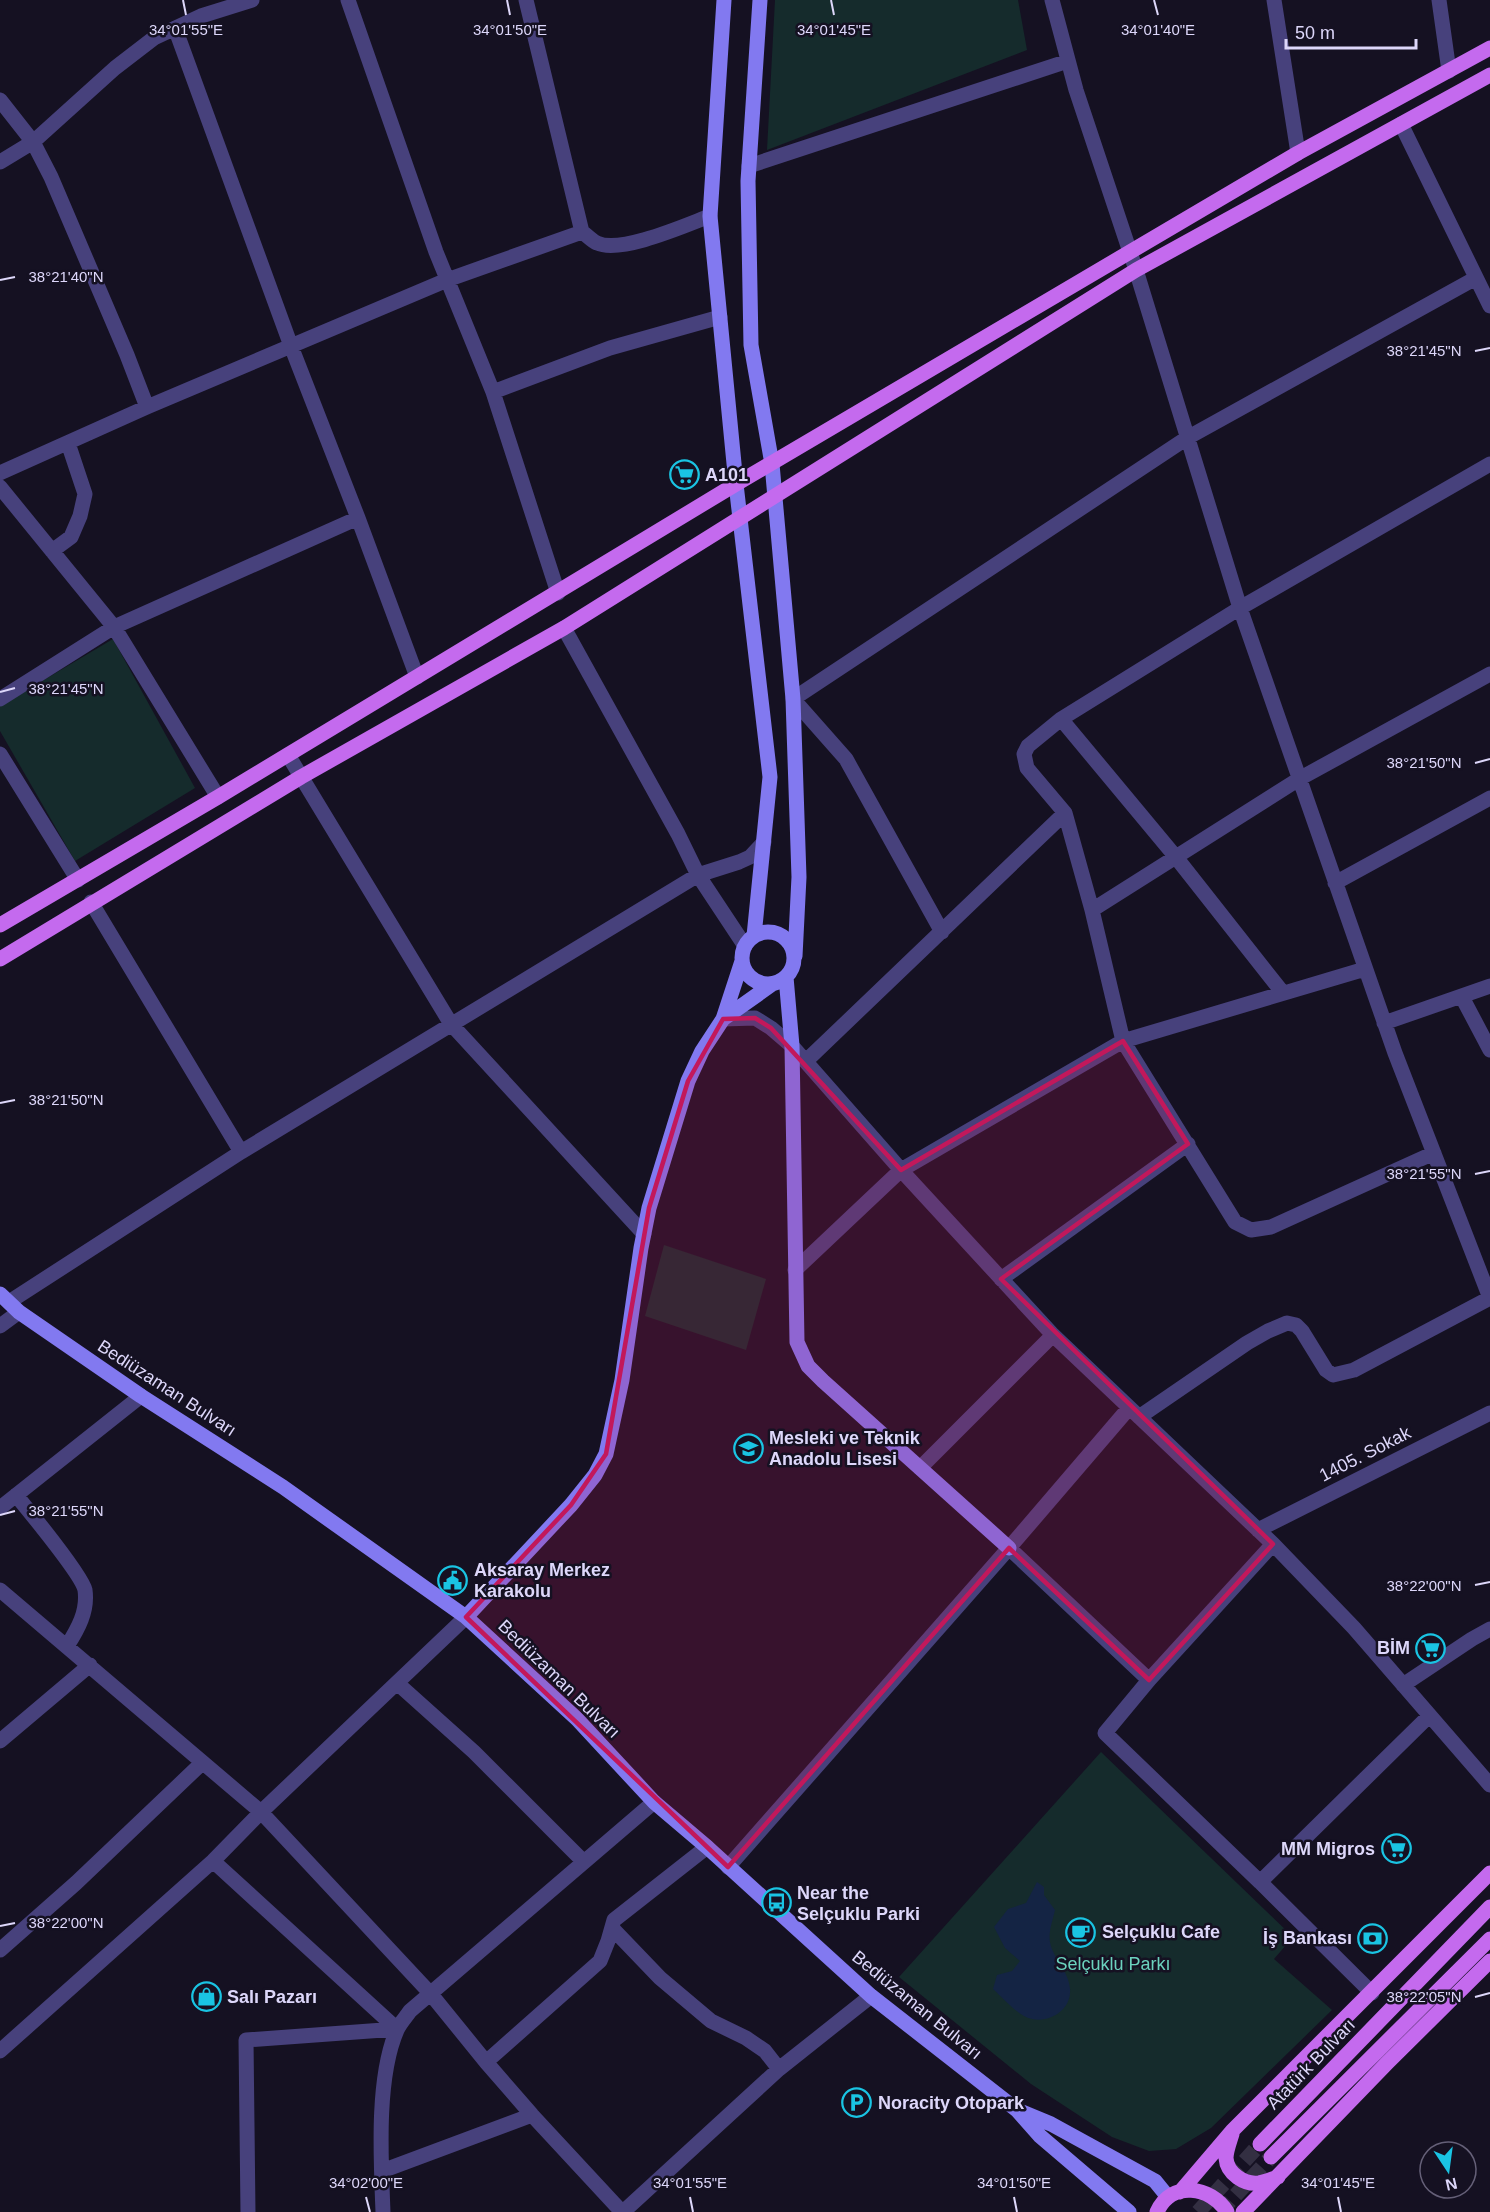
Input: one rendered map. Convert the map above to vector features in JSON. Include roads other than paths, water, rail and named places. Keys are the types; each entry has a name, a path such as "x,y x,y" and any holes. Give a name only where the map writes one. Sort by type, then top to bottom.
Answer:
{"main road":[{"path":"0,925 218,797 736,484 1298,153 1490,48"},
{"path":"0,959 301,777 564,628 1136,270 1490,75"},
{"path":"1157,2212 1232,2131 1490,1873"},
{"name":"Atatürk Bulvarı","path":"1260,2144 1490,1907"},
{"name":"Atatürk Bulvarı","path":"1271,2157 1490,1939"},
{"path":"1243,2212 1387,2063 1490,1961"},
{"path":"1232,2131 1226,2158 1229,2168 1235,2175 1251,2183 1280,2176"},
{"path":"1174,2194 1191,2190 1203,2191 1213,2196 1227,2212"}],"street":[{"path":"0,162 33,142 115,68 154,38 221,4 252,0"},
{"path":"348,0 447,280 493,392 558,593"},
{"path":"526,0 582,232 598,244 617,246 648,238 710,216"},
{"path":"724,0 710,216 736,484 770,777 764,842 747,948 746,972 753,980 771,985"},
{"path":"723,1019 786,977 792,969 795,956 799,876 793,699 776,497 751,345 749,166 760,0"},
{"path":"728,1867 1009,1548 1134,1413 1247,1343 1287,1323 1296,1325 1302,1331 1326,1370 1333,1375 1354,1370 1490,1298 1384,1023 1240,608 1136,270 1068,61 1052,0"},
{"path":"1274,0 1298,153"},
{"path":"1439,0 1449,71"},
{"path":"175,28 291,346 417,677"},
{"path":"749,166 1068,61"},
{"path":"0,100 33,142 51,177 127,354 147,407"},
{"path":"1401,124 1490,306"},
{"path":"0,473 147,407 447,280 582,232"},
{"path":"793,699 1188,438 1476,278"},
{"path":"493,392 610,348 720,317"},
{"path":"52,551 71,537 80,516 85,494 68,443"},
{"path":"1434,1153 1271,1227 1251,1230 1235,1221 1123,1041 1092,910 1065,813 1027,768 1024,754 1028,746 1061,719 1240,608 1490,464"},
{"path":"0,487 114,627 218,797"},
{"path":"0,699 114,627 358,519"},
{"path":"564,628 678,834 698,875 747,948"},
{"path":"1092,910 1299,778 1490,674"},
{"path":"793,699 846,759 942,932"},
{"path":"1061,719 1175,856 1283,993"},
{"path":"0,754 78,880"},
{"path":"288,755 451,1024 644,1234"},
{"path":"1335,883 1490,798"},
{"path":"806,1061 1065,813"},
{"path":"0,1326 7,1303 241,1152 698,875 740,862 764,842"},
{"path":"91,902 241,1152"},
{"path":"0,2051 213,1861 261,1812 466,1617 571,1505 595,1475 606,1454 622,1380 649,1208 688,1081 702,1051 723,1019 747,948 763,932 778,933 788,940 795,956"},
{"path":"795,1270 901,1170 1123,1041 1365,969"},
{"path":"786,977 792,1046 797,1342 808,1366 1009,1548 1149,1680"},
{"path":"1384,1023 1490,986"},
{"path":"1462,997 1490,1050"},
{"path":"723,1019 755,1018 792,1046 901,1170 1053,1335 1273,1544 1354,1628 1490,1785"},
{"path":"1001,1279 1188,1144"},
{"name":"Bediüzaman Bulvarı","path":"7,1303 141,1396 283,1487 466,1617 577,1719 654,1802 871,1996 1017,2110"},
{"path":"920,1468 1053,1335"},
{"path":"0,1508 141,1396"},
{"name":"1405. Sokak","path":"1258,1530 1490,1413"},
{"path":"16,1495 85,1587 85,1608 78,1628 67,1646"},
{"path":"1273,1544 1149,1680 1105,1733 1372,1993"},
{"path":"0,1590 261,1812 430,1993 531,2115 623,2212 779,2069 871,1996"},
{"path":"1403,1685 1490,1629"},
{"path":"0,1741 90,1665"},
{"path":"397,1683 474,1752 584,1862"},
{"path":"1260,1882 1429,1716"},
{"path":"0,1950 76,1883 202,1763"},
{"path":"383,2212 382,2107 389,2057 397,2029 410,2011 430,1993 654,1802"},
{"path":"486,2062 600,1961 614,1920 707,1847"},
{"path":"213,1861 397,2029"},
{"path":"612,1928 660,1978 711,2021 746,2038 765,2051 779,2069"},
{"path":"248,2212 246,2040 397,2029"},
{"path":"1017,2110 1051,2124 1155,2181 1174,2194"},
{"path":"1017,2110 1040,2136 1129,2212"},
{"path":"382,2171 531,2115"}],"water":[{"path":"1037,1882 1044,1887 1044,1895 1055,1910 1050,1930 1050,1942 1067,1976 1070,1989 1062,2011 1040,2020 1024,2016 993,1989 997,1975 1012,1971 1020,1961 1005,1948 994,1927 1008,1909 1026,1903"}],"tunnel":[{"path":"1198,2212 1260,2144"},
{"path":"1220,2212 1271,2157"}],"place":[{"name":"A101","path":"684,475"},
{"name":"Mesleki ve Teknik Anadolu Lisesi","path":"748,1448"},
{"name":"Aksaray Merkez Karakolu","path":"453,1580"},
{"name":"BİM","path":"1431,1648"},
{"name":"MM Migros","path":"1396,1849"},
{"name":"Near the Selçuklu Parki","path":"776,1903"},
{"name":"Selçuklu Cafe","path":"1081,1932"},
{"name":"İş Bankası","path":"1373,1938"},
{"name":"Salı Pazarı","path":"206,1997"},
{"name":"Noracity Otopark","path":"857,2103"}],"park label":[{"name":"Selçuklu Parkı","path":"1113,1964"}]}
